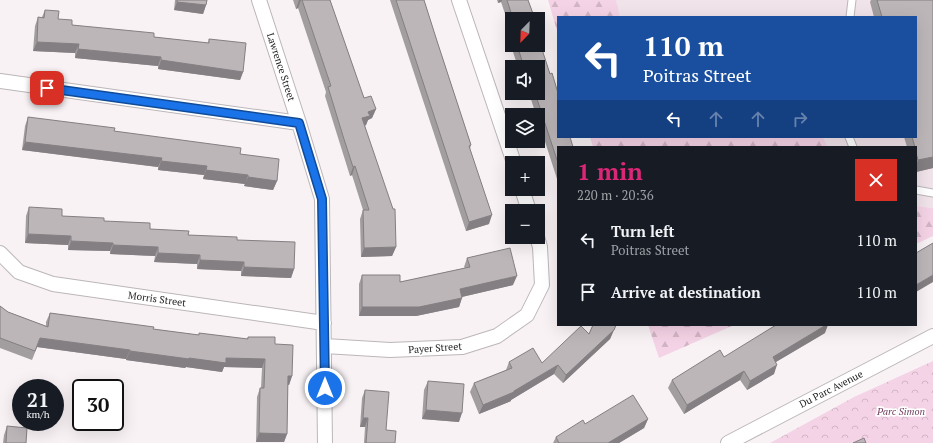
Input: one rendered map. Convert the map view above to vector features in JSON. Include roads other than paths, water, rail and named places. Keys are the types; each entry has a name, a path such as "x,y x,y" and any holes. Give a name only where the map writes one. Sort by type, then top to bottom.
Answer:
{"street":[{"name":"Lawrence Street","path":"259,0 322,199 325,443"},
{"path":"459,0 512,156"},
{"path":"0,81 299,123"},
{"name":"Payer Street","path":"325,346 390,350 462,347 498,336 527,315 542,285 539,244"},
{"name":"Morris Street","path":"0,252 19,272 53,284 324,323"},
{"name":"Du Parc Avenue","path":"728,443 933,336"}],"lane":[{"path":"850,16 852,0"},
{"path":"917,190 933,193"}],"park label":[{"name":"Parc Simon","path":"901,411"}]}
